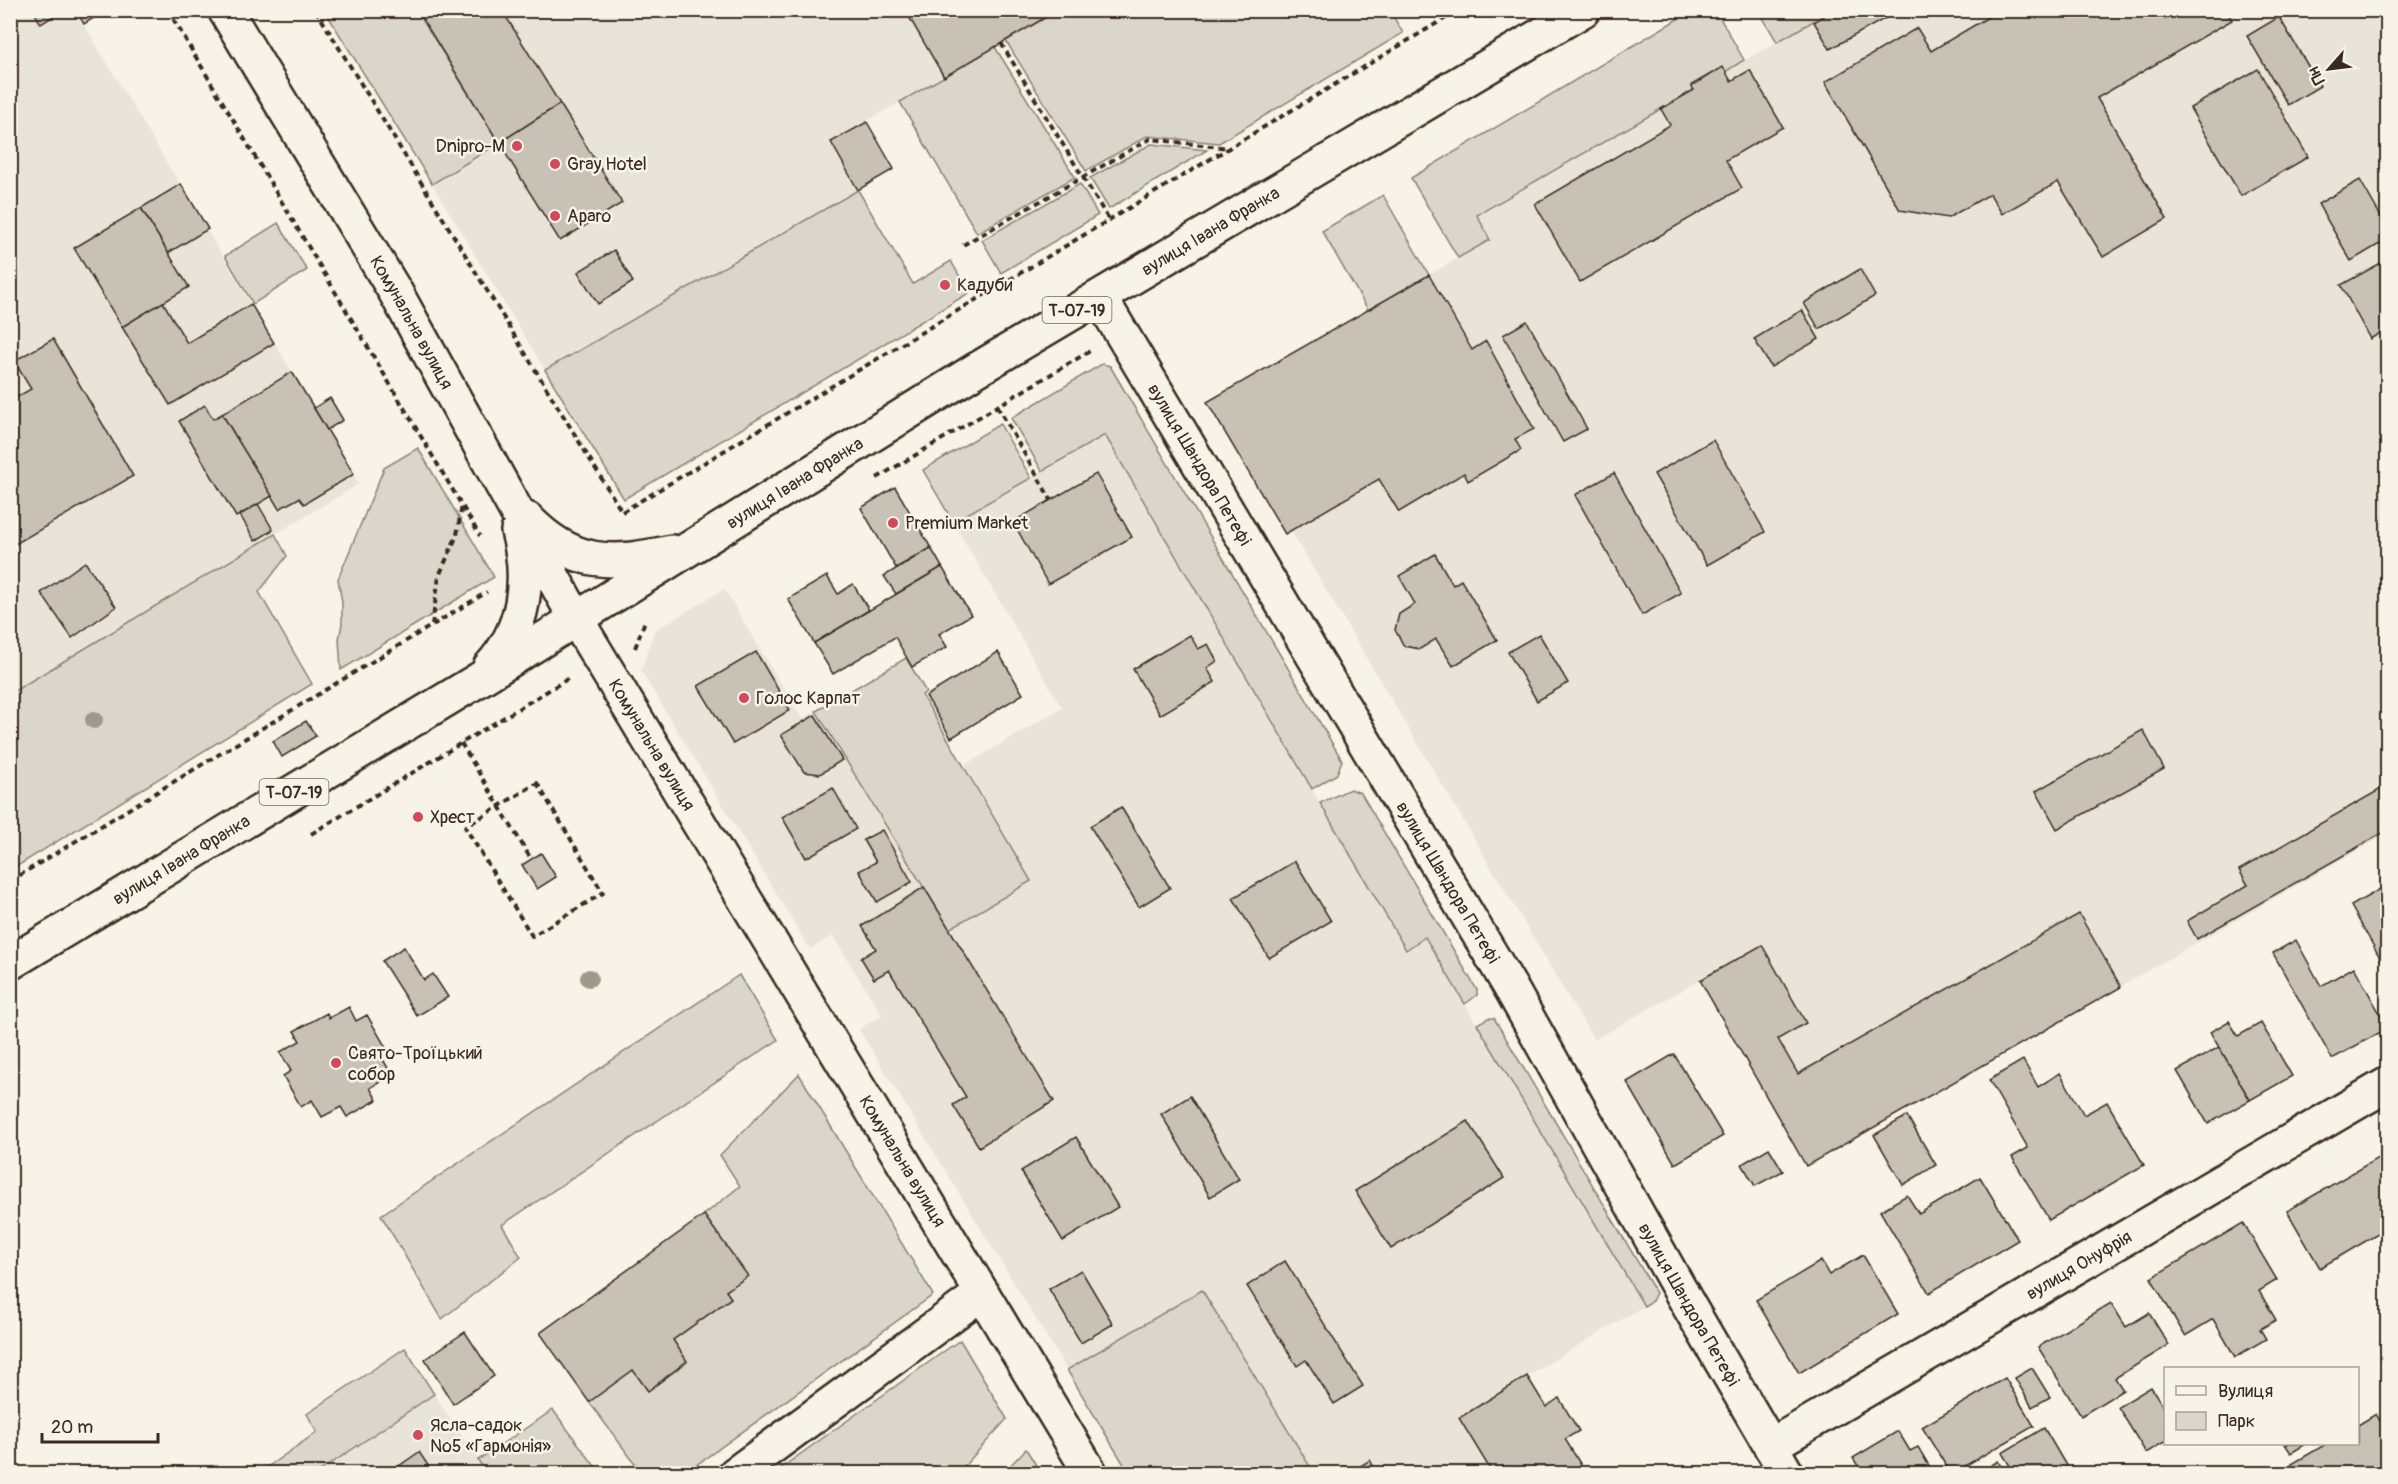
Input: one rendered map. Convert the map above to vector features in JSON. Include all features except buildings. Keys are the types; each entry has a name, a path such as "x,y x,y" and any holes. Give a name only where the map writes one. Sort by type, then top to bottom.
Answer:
{"main road":[{"name":"Комунальна вулиця","path":"225,10 396,293 576,619 1091,1473"},
{"name":"вулиця Івана Франка","path":"10,963 475,682 976,370 1583,10"},
{"name":"вулиця Шандора Петефі","path":"1100,297 1512,990 1778,1460"},
{"path":"509,500 538,530 584,557 609,562 634,560 691,548"},
{"path":"475,682 509,642 523,605 525,567 509,500"},
{"name":"вулиця Онуфрія","path":"1778,1460 2388,1084"},
{"path":"735,1473 982,1293"}],"path":[{"path":"168,10 484,542"},
{"path":"316,10 622,512 1459,10"},
{"path":"1001,43 1108,220"},
{"path":"963,245 1149,140 1228,148"},
{"path":"867,484 1121,332"},
{"path":"997,406 1051,500"},
{"path":"432,625 439,576 457,535 462,504"},
{"path":"10,881 497,586"},
{"path":"612,678 629,668 646,616"},
{"path":"311,834 570,677 576,687"},
{"path":"461,742 531,860"},
{"path":"537,783 603,893 532,936 465,827 500,806 537,783"}],"shaded area":[{"path":"11,11 33,11 41,24 63,11 76,11 359,484 11,693"},
{"path":"417,11 1058,11 867,121 894,169 545,370 432,184 499,142"},
{"path":"1831,11 2387,11 2387,834 1806,1166 1700,980 1594,1040 1291,531 1285,534 1207,402 1490,240 1476,216 1693,90 1691,86 1723,67 1726,71"},
{"path":"1104,435 1405,949 1425,937 1644,1306 1460,1417 1493,1473 1314,1473 1202,1290 1067,1370 859,1029 882,1015 833,936 810,949 641,671 654,631 724,589 802,719 816,711 924,887 1031,881 965,765 1062,708 953,522"},
{"name":"Ясла-садок №5 «Гармонія»","path":"434,1394 486,1473 317,1474"}],"green space":[{"path":"1058,10 1390,11 1403,33 1219,143 1147,136 1086,171 1006,41"},
{"path":"325,11 417,11 499,143 432,184"},
{"path":"1691,11 1716,11 1744,60 1725,72 1722,67 1691,85 1694,90 1477,215 1490,240 1458,258 1411,178"},
{"path":"1759,11 1831,11 1777,42"},
{"path":"995,47 1075,177 977,233 900,102"},
{"path":"1151,144 1207,150 1109,209 1090,178"},
{"path":"1080,184 1098,215 1001,273 982,240"},
{"path":"858,190 913,284 951,261 969,293 624,499 545,370"},
{"path":"1383,195 1429,275 1368,310 1322,231"},
{"path":"278,223 307,270 253,304 225,256"},
{"path":"1102,364 1110,366 1342,760 1337,774 1312,789 1105,435 1042,471 1011,418"},
{"path":"1000,424 1031,478 953,522 923,470"},
{"path":"418,448 494,577 341,670 339,639 342,602 338,579 384,468"},
{"path":"275,534 287,556 259,592 312,684 11,870 11,693"},
{"path":"906,658 926,692 922,695 1031,881 949,929 816,711"},
{"path":"1350,789 1361,793 1477,990 1477,995 1465,1004 1425,937 1406,950 1320,803"},
{"path":"739,975 778,1040 502,1225 521,1257 442,1319 381,1215"},
{"path":"1488,1018 1494,1018 1656,1293 1652,1301 1644,1306 1477,1024"},
{"path":"799,1074 933,1295 685,1473 642,1473 589,1402 633,1370 648,1391 687,1362 673,1340 731,1298 726,1291 747,1276 704,1215 740,1186 720,1155"},
{"path":"1202,1290 1314,1473 1129,1473 1067,1370"},
{"path":"960,1340 1007,1419 958,1473 774,1473"},
{"path":"405,1348 434,1394 317,1473 259,1473 317,1432 307,1414"},
{"path":"553,1410 600,1473 486,1473 478,1460"},
{"path":"1026,1449 1041,1473 1003,1473"}],"place":[{"name":"Dnipro-M","path":"517,146"},
{"name":"Gray Hotel","path":"555,164"},
{"name":"Aparo","path":"555,216"},
{"name":"Кадуби","path":"945,285"},
{"name":"Premium Market","path":"893,523"},
{"name":"Голос Карпат","path":"744,698"},
{"name":"Хрест","path":"418,817"},
{"name":"Свято-Троїцький собор","path":"336,1063"},
{"name":"Ясла-садок №5 «Гармонія»","path":"418,1435"}]}
